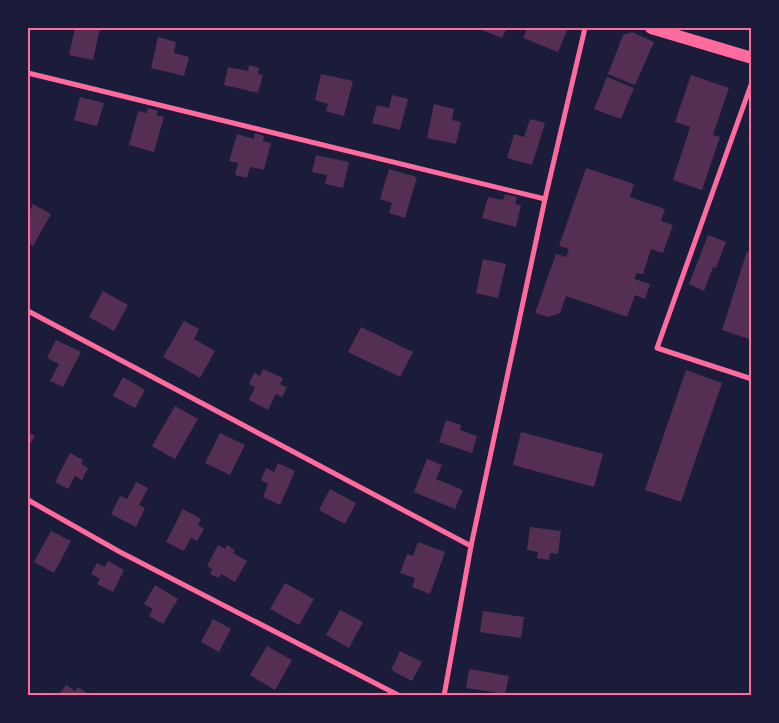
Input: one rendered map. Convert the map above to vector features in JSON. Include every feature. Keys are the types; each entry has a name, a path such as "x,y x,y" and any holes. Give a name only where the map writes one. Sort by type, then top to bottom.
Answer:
{"main road":[{"path":"651,28 752,58"}],"street":[{"path":"444,696 472,546 545,199 585,28"},
{"path":"28,74 545,199"},
{"path":"752,82 657,348 752,379"},
{"path":"28,311 472,546"},
{"path":"28,500 120,552 400,696"}],"building":[{"path":"75,28 100,28 93,60 69,55"},
{"path":"477,28 507,28 502,38"},
{"path":"527,28 568,28 558,52 523,38"},
{"path":"632,32 654,42 635,85 608,74 623,35"},
{"path":"158,37 176,42 174,53 189,57 184,76 151,68"},
{"path":"249,65 259,68 258,74 263,75 258,93 224,85 228,67 248,71"},
{"path":"321,74 353,81 344,116 326,111 328,104 315,100"},
{"path":"691,75 729,88 713,135 720,137 702,190 673,180 690,127 675,122"},
{"path":"607,77 634,88 621,119 594,109"},
{"path":"392,95 408,99 400,130 372,123 377,105 389,108"},
{"path":"80,97 104,103 97,126 74,120"},
{"path":"434,104 454,109 452,120 461,122 456,144 427,138"},
{"path":"148,108 158,111 156,115 164,117 154,152 129,145 138,111 147,113"},
{"path":"530,119 545,123 532,165 507,158 514,134 524,137"},
{"path":"255,133 264,136 263,141 271,143 264,170 250,167 247,178 235,175 238,163 229,161 237,134 254,139"},
{"path":"316,155 349,162 343,188 325,184 327,175 312,172"},
{"path":"586,168 634,184 630,197 665,209 661,221 673,225 663,253 651,249 643,274 637,273 634,279 650,284 645,299 635,295 627,317 566,296 560,313 549,317 535,313 556,254 566,257 569,249 559,246"},
{"path":"389,169 417,177 405,218 389,213 392,203 380,199"},
{"path":"505,194 517,197 515,204 521,205 516,227 482,218 488,197 503,200"},
{"path":"33,204 51,214 33,246 28,243 28,214"},
{"path":"708,235 726,242 716,268 713,267 704,291 689,284"},
{"path":"747,251 752,253 752,340 722,330"},
{"path":"483,259 506,264 498,298 476,293"},
{"path":"103,291 128,305 114,331 89,317"},
{"path":"184,321 199,329 194,339 215,351 200,378 163,357"},
{"path":"361,327 413,352 400,377 348,352"},
{"path":"56,340 81,352 63,387 50,381 59,364 47,358"},
{"path":"263,369 283,378 280,384 287,387 282,397 276,394 268,410 249,400 255,387 249,384 254,373 260,376"},
{"path":"686,370 722,383 681,502 645,490"},
{"path":"123,377 145,390 135,408 113,396"},
{"path":"175,406 198,419 175,459 152,446"},
{"path":"446,420 461,425 460,430 477,436 472,453 439,442"},
{"path":"28,432 35,436 29,446 28,445"},
{"path":"521,432 603,454 594,487 513,465"},
{"path":"220,433 245,445 230,475 205,463"},
{"path":"70,453 83,460 81,464 88,468 82,480 75,476 68,489 55,482"},
{"path":"427,459 442,465 436,479 463,490 455,509 414,492"},
{"path":"278,463 295,471 280,505 263,497 268,484 261,480 266,468 274,472"},
{"path":"136,482 148,488 139,505 145,508 136,527 111,514 120,496 127,499"},
{"path":"330,489 356,503 345,524 319,510"},
{"path":"183,509 201,519 198,525 204,529 197,541 191,538 184,551 166,542"},
{"path":"530,527 561,531 558,554 550,553 549,560 537,558 538,552 527,550"},
{"path":"51,531 71,541 54,573 34,562"},
{"path":"418,542 445,552 430,594 412,587 415,578 400,573 407,554 413,556"},
{"path":"218,545 225,549 227,545 235,550 233,553 247,561 235,582 221,574 219,578 210,574 212,569 207,566"},
{"path":"108,561 124,570 113,592 97,584 100,579 91,574 97,563 105,567"},
{"path":"285,583 314,599 299,625 270,609"},
{"path":"155,585 178,599 163,624 149,616 153,609 144,604"},
{"path":"340,610 363,622 349,648 326,635"},
{"path":"483,611 524,617 521,638 480,632"},
{"path":"213,619 231,629 219,652 201,642"},
{"path":"267,646 292,660 275,690 250,675"},
{"path":"400,651 422,662 412,681 391,670"},
{"path":"469,669 509,676 505,694 466,688"},
{"path":"66,685 75,691 78,687 88,694 87,696 58,696"}]}
